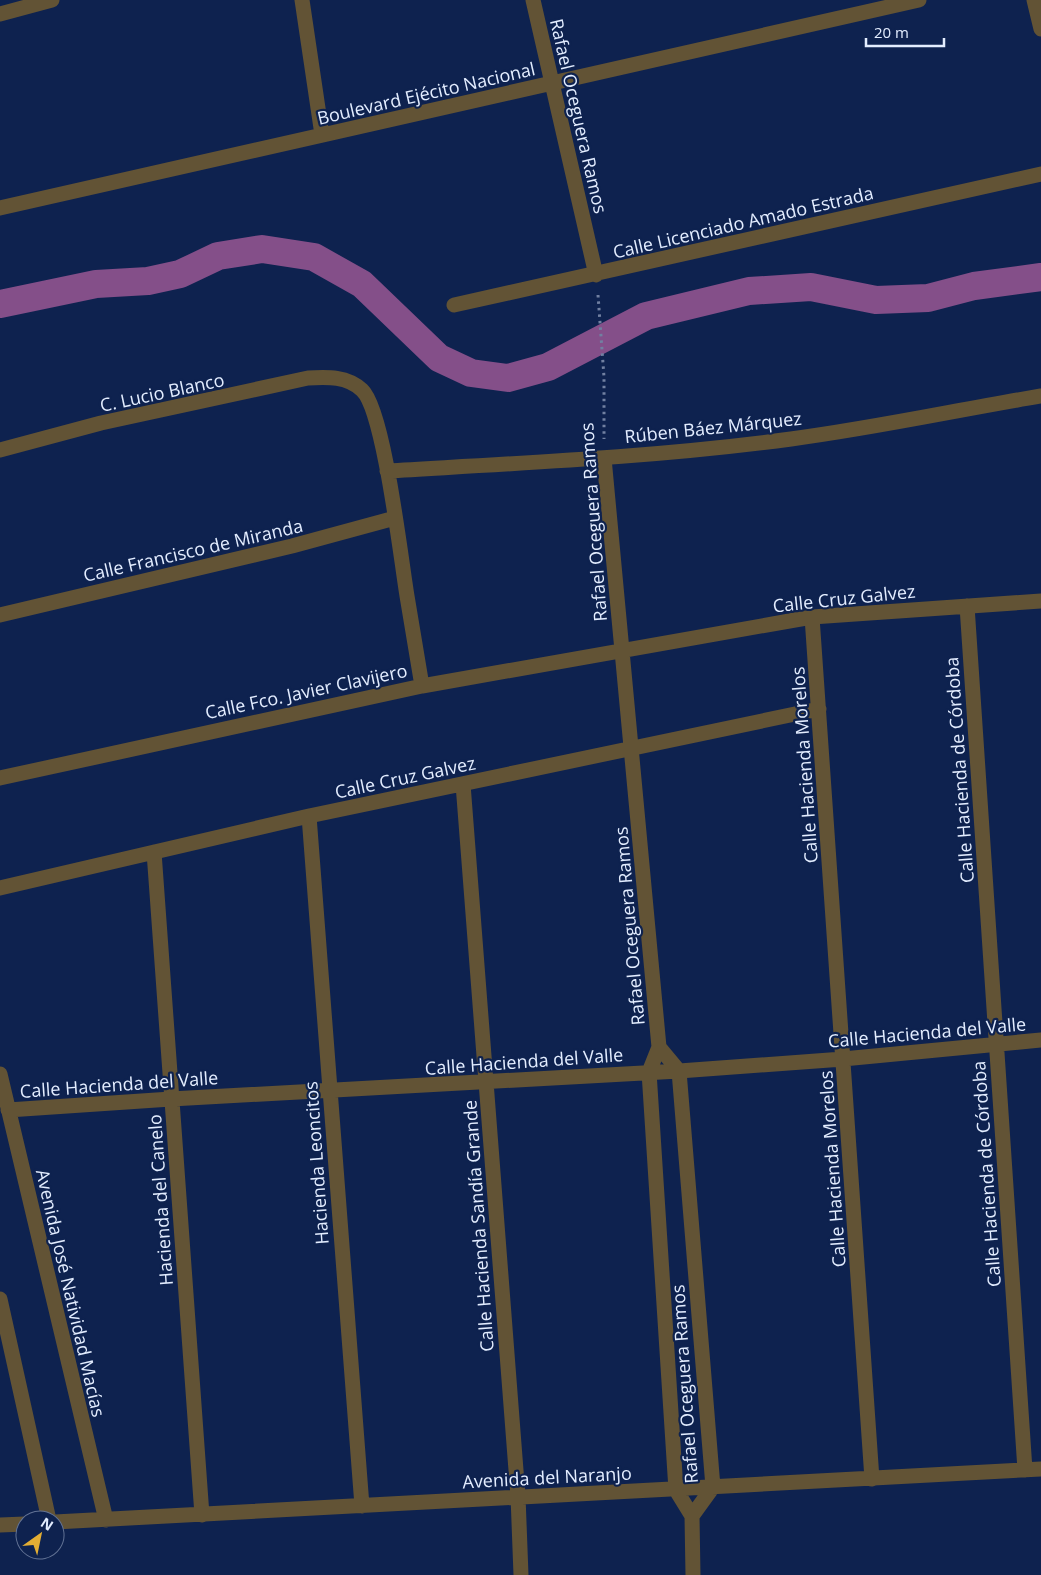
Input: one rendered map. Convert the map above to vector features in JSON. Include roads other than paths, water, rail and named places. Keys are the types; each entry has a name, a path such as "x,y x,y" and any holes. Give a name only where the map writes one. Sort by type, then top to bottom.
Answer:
{"street":[{"path":"0,14 52,0"},
{"path":"302,0 322,135"},
{"name":"Rafael Oceguera Ramos","path":"534,0 596,275"},
{"name":"Boulevard Ejécito Nacional","path":"0,208 920,0"},
{"path":"1034,0 1041,29"},
{"name":"Calle Licenciado Amado Estrada","path":"454,305 596,275 1041,174"},
{"name":"C. Lucio Blanco","path":"0,450 101,423 308,378 333,377 351,382 368,398 387,471"},
{"name":"Rúben Báez Márquez","path":"387,471 604,458 790,439 882,425 1041,396"},
{"name":"Rafael Oceguera Ramos","path":"604,458 659,1047 649,1072 676,1490 692,1516 713,1487 679,1071 659,1047"},
{"path":"387,471 422,686"},
{"name":"Calle Francisco de Miranda","path":"0,615 292,546 394,518"},
{"name":"Calle Cruz Galvez","path":"622,650 812,616 1041,601"},
{"name":"Calle Hacienda de Córdoba","path":"967,606 1025,1470"},
{"name":"Calle Hacienda Morelos","path":"812,616 872,1479"},
{"name":"Calle Fco. Javier Clavijero","path":"0,778 422,686 622,650"},
{"name":"Calle Cruz Galvez","path":"0,888 309,816 819,709"},
{"name":"Calle Hacienda Sandía Grande","path":"463,784 518,1496 521,1575"},
{"name":"Hacienda Leoncitos","path":"309,816 362,1506"},
{"name":"Hacienda del Canelo","path":"154,852 202,1515"},
{"name":"Calle Hacienda del Valle","path":"8,1110 171,1099 329,1092 679,1071 843,1059 1041,1040"},
{"name":"Avenida José Natividad Macías","path":"0,1074 106,1520"},
{"path":"0,1299 2,1321 47,1510"},
{"name":"Avenida del Naranjo","path":"65,1522 1041,1469"},
{"path":"692,1516 693,1575"},
{"path":"0,1525 15,1524"}],"waterway":[{"path":"0,304 96,284 148,281 180,274 218,256 262,249 314,257 362,284 439,358 471,373 508,378 548,367 646,316 749,291 811,287 876,300 928,298 974,286 1041,277"}]}
